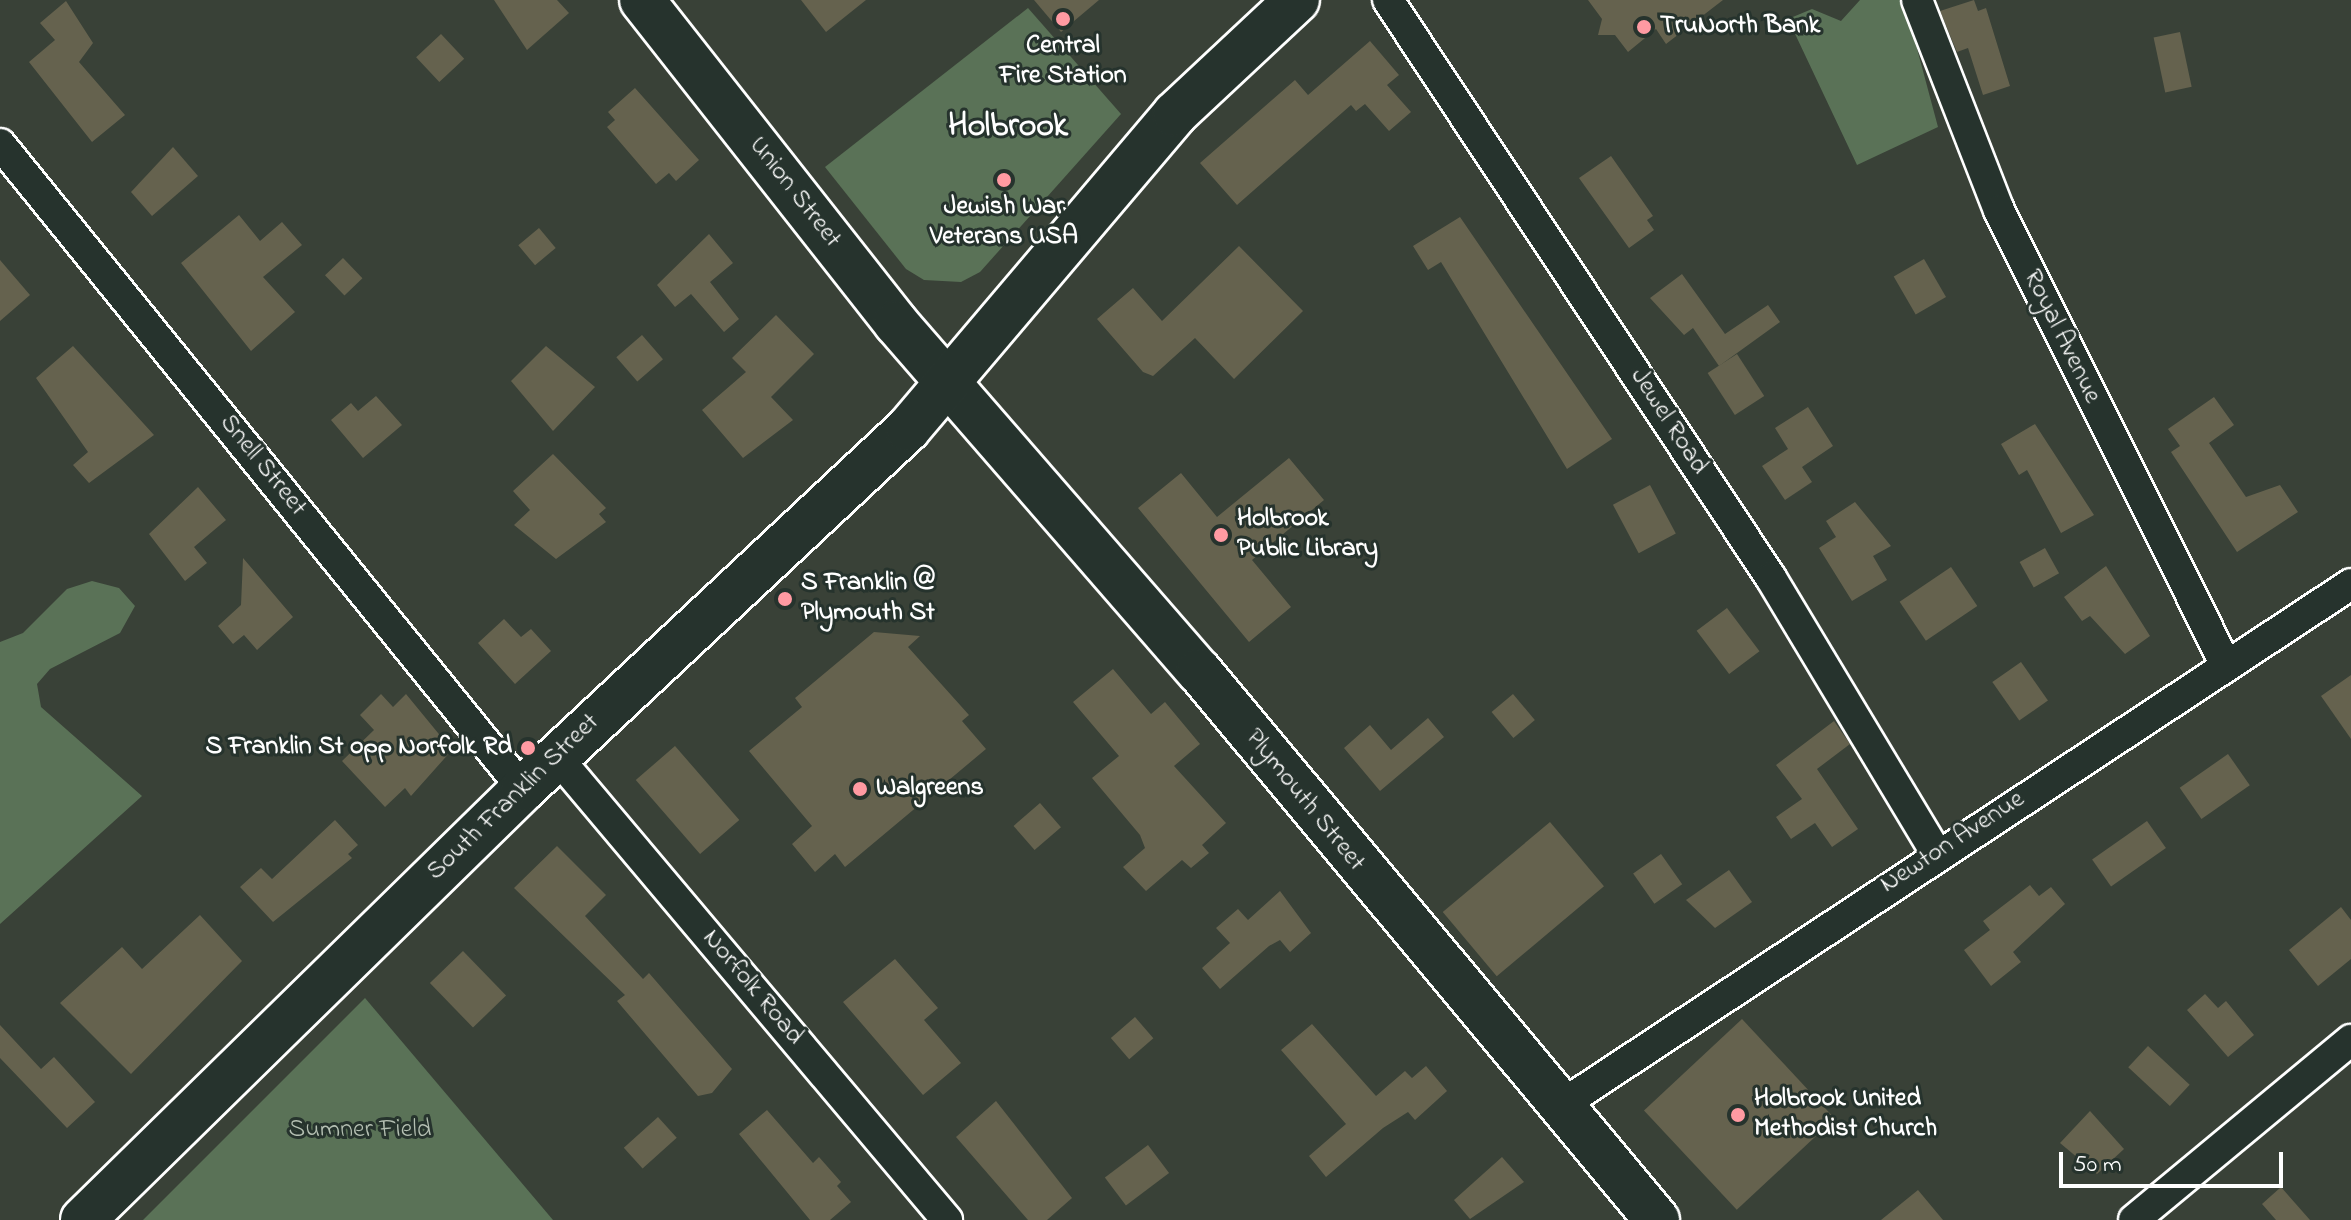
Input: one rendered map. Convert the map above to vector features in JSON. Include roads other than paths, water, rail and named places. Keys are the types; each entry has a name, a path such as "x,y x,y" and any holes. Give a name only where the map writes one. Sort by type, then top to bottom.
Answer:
{"main road":[{"name":"Union Street","path":"642,0 950,383"},
{"name":"South Franklin Street","path":"83,1220 556,756 834,503 950,383 1175,114 1297,0"},
{"name":"Plymouth Street","path":"950,383 1557,1108 1657,1220"}],"street":[{"name":"Jewel Road","path":"1388,0 1771,578 1936,853"},
{"name":"Royal Avenue","path":"1917,0 1999,210 2226,665"},
{"name":"Snell Street","path":"0,144 523,789"},
{"name":"Newton Avenue","path":"1557,1108 1936,853 2351,584"},
{"name":"Norfolk Road","path":"556,756 947,1220"},
{"path":"2134,1220 2351,1040"}],"place":[{"name":"Central Fire Station","path":"1063,19"},
{"name":"TruNorth Bank","path":"1644,27"},
{"name":"Jewish War Veterans USA","path":"1004,180"},
{"name":"Holbrook Public Library","path":"1221,535"},
{"name":"S Franklin @ Plymouth St","path":"785,599"},
{"name":"S Franklin St opp Norfolk Rd","path":"528,748"},
{"name":"Walgreens","path":"860,789"},
{"name":"Holbrook United Methodist Church","path":"1738,1115"}],"district":[{"name":"Holbrook","path":"1008,128"}],"park label":[{"name":"Sumner Field","path":"360,1131"}]}
